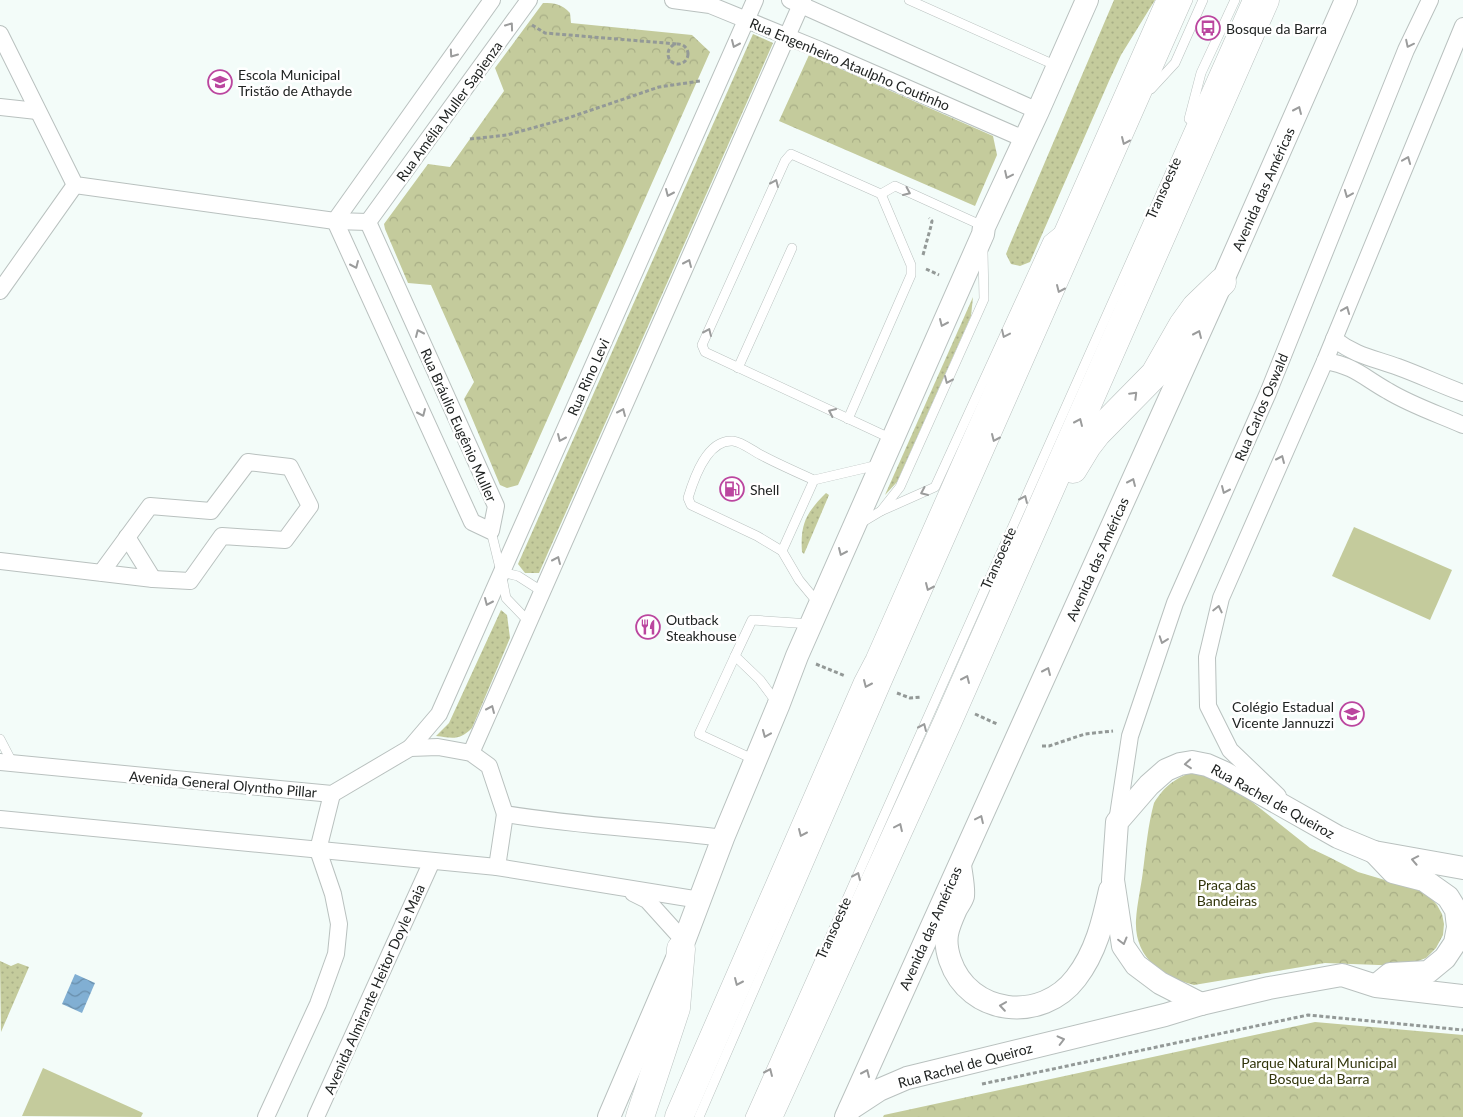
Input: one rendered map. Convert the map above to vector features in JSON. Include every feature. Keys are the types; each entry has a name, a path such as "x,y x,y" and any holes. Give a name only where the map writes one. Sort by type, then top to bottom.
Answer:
{"highway":[{"path":"679,1117 871,677 1171,0"},
{"path":"768,1117 948,721 1265,0"},
{"path":"1031,531 1060,491 1087,446 1097,433 1155,374 1183,325 1196,307 1222,282"},
{"path":"640,1117 676,1008 683,945"},
{"path":"784,1117 813,1015"}],"main road":[{"path":"609,1117 683,945 723,838 797,656 983,230 1087,0"},
{"name":"Avenida das Américas","path":"848,1113 1222,282 1346,0"},
{"name":"Rua Rachel de Queiroz","path":"1117,822 1157,777 1166,770 1180,764 1192,762 1207,765 1225,773 1338,837 1374,852 1463,868"},
{"path":"959,863 963,896 950,923 946,942 949,955 960,978 970,991 982,1000 996,1006 1027,1007 1045,1003 1074,980 1089,958 1102,926 1113,880 1117,822"},
{"path":"1374,852 1393,872 1424,880 1448,897 1456,910 1458,927 1455,943 1445,958 1428,972 1390,974 1376,986"},
{"path":"1113,880 1123,946 1136,965 1160,983 1201,1004"},
{"name":"Rua Rachel de Queiroz","path":"848,1113 878,1090 906,1078 1269,988 1342,975 1376,986 1463,996"}],"street":[{"name":"Rua Amélia Muller Sapienza","path":"335,221 492,0"},
{"name":"Rua Amélia Muller Sapienza","path":"368,222 529,0"},
{"name":"Rua Engenheiro Ataulpho Coutinho","path":"672,0 710,5 1024,140"},
{"name":"Rua Rino Levi","path":"410,748 439,714 755,0"},
{"name":"Rua Carlos Oswald","path":"1117,822 1130,736 1175,604 1268,393 1406,50 1430,0"},
{"path":"471,754 787,37 798,2 1038,111"},
{"path":"1298,815 1230,750 1208,706 1207,656 1221,598 1325,361 1463,26"},
{"path":"0,34 75,185"},
{"path":"0,107 37,111"},
{"path":"75,185 335,221 368,222"},
{"path":"0,291 75,185"},
{"name":"Rua Bráulio Eugênio Muller","path":"335,221 472,522 491,531 496,506 368,222"},
{"path":"1334,339 1346,349 1370,359 1397,366 1463,393"},
{"path":"1325,361 1348,367 1363,374 1388,391 1463,425"},
{"path":"0,561 101,573 153,579 190,581 222,536 285,540 310,506 290,467 248,462 211,511 150,506 101,573"},
{"path":"127,537 153,579"},
{"name":"Avenida General Olyntho Pillar","path":"7,763 332,794 410,748 438,747 471,754 489,766 505,814"},
{"path":"266,1117 318,1004 336,954 339,924 333,894 318,850 332,794"},
{"path":"496,867 505,814 540,820 657,830 723,838"},
{"path":"0,819 496,867 700,900"},
{"name":"Avenida Almirante Heitor Doyle Maia","path":"316,1117 432,861"},
{"path":"622,888 646,900 683,945"}],"lane":[{"path":"909,0 1058,67"},
{"path":"699,1117 1188,0"},
{"path":"1145,96 1175,63 1203,0"},
{"path":"1185,139 1201,73 1235,0"},
{"name":"Transoeste","path":"750,1117 1247,0"},
{"path":"848,419 911,275 911,265 881,194 791,154 785,161 702,345 705,352 892,440"},
{"path":"881,194 895,186 983,230 984,299 900,487 881,511"},
{"path":"853,528 881,511 935,487 1048,240 1074,220"},
{"path":"738,368 792,248"},
{"path":"756,760 699,734 752,620 815,614 799,580 782,551 757,536 691,505 688,498 694,478 707,455 721,442 735,441 761,456 814,480 881,465"},
{"path":"782,551 814,480"},
{"path":"491,531 506,598 529,622"},
{"path":"501,572 518,576 543,592"},
{"path":"735,656 760,680 778,706"},
{"path":"0,739 7,763"}],"path":[{"path":"528,23 544,33 676,44 685,47 688,53 685,62 678,64 672,62 668,56 669,50 676,44"},
{"path":"470,139 506,135 565,119 659,87 703,80"},
{"path":"922,261 932,222 928,216"},
{"path":"923,267 939,275"},
{"path":"815,663 848,677"},
{"path":"892,691 910,698 928,697"},
{"path":"972,712 997,724"},
{"path":"1042,746 1049,746 1085,734 1102,732 1114,731 1130,736"},
{"path":"973,1086 1308,1015 1463,1030"}],"green space":[{"path":"1114,0 1155,0 1121,55 1030,262 1020,266 1011,264 1006,254"},
{"path":"543,3 555,4 564,8 570,13 571,23 692,35 710,52 518,485 507,488 500,485 464,399 474,382 431,285 408,283 384,224 428,164 450,167 504,91 495,68"},
{"path":"753,34 773,43 539,573 525,573 518,564"},
{"path":"809,55 993,136 997,155 975,206 779,121"},
{"path":"973,297 971,316 897,482 885,495"},
{"path":"826,493 829,495 804,554 802,552 803,526 809,513"},
{"path":"1354,527 1452,570 1430,620 1332,576"},
{"path":"501,610 507,615 510,638 472,728 459,737 436,736 449,723"},
{"name":"Praça das Bandeiras","path":"1189,773 1215,777 1232,786 1310,848 1358,872 1425,893 1437,905 1442,914 1444,924 1443,935 1436,948 1426,958 1405,966 1325,963 1194,985 1171,977 1161,971 1145,955 1137,933 1136,920 1147,837 1154,803 1169,785"},
{"path":"0,961 11,966 18,963 29,967 1,1032"},
{"name":"Parque Natural Municipal Bosque da Barra","path":"1315,1022 1463,1035 1463,1117 883,1117 884,1115"},
{"path":"43,1068 143,1113 141,1117 22,1116"}],"water":[{"path":"75,974 95,983 82,1013 62,1004"}],"place":[{"name":"Bosque da Barra","path":"1208,28"},
{"name":"Escola Municipal Tristão de Athayde","path":"220,82"},
{"name":"Shell","path":"732,489"},
{"name":"Outback Steakhouse","path":"648,627"},
{"name":"Colégio Estadual Vicente Jannuzzi","path":"1352,714"}]}
